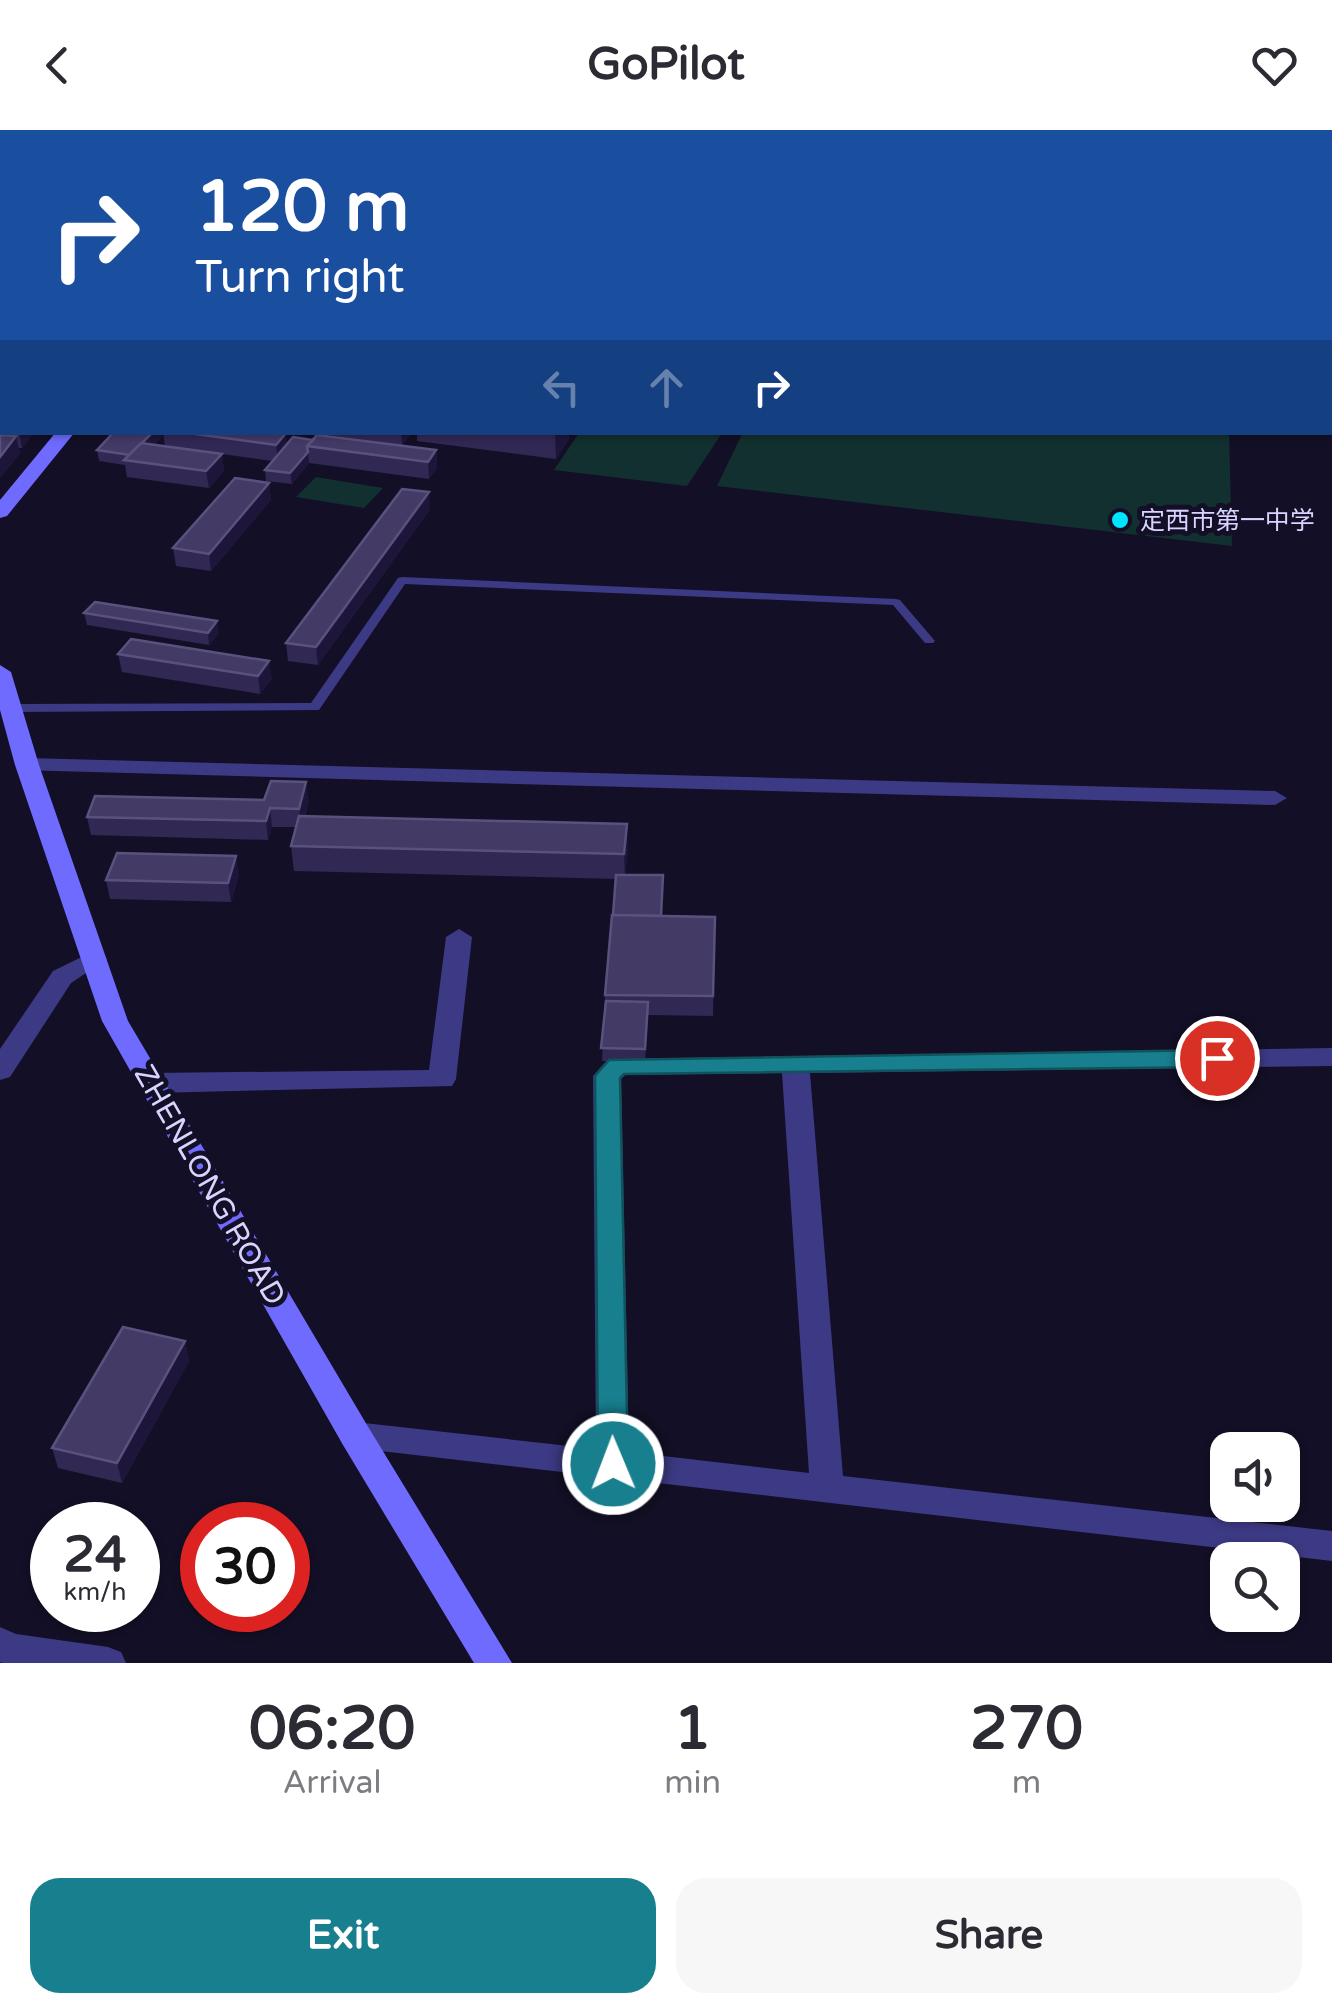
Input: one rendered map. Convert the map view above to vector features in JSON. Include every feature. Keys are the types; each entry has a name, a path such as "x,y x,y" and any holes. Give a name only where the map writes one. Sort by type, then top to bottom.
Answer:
{"main road":[{"path":"0,512 64,435"},
{"name":"ZHENLONG ROAD","path":"0,672 26,764 115,1021 494,1663"}],"street":[{"path":"26,764 1276,798"},
{"path":"151,1083 442,1078 459,937"},
{"path":"0,1070 62,976 94,960"},
{"path":"613,1464 607,1076 618,1066 1332,1057"},
{"path":"794,1064 827,1489"},
{"path":"356,1435 1332,1546"},
{"path":"0,1644 9,1650 108,1663"}],"lane":[{"path":"11,708 315,706 402,580 896,602 928,641"}],"green space":[{"path":"577,435 721,435 687,486 554,470"},
{"name":"定西市第一中学","path":"742,435 1229,435 1232,546 717,486"},
{"path":"316,477 383,488 364,508 296,497"}],"building":[{"path":"0,435 16,436 0,457"},
{"path":"111,435 150,435 130,455 97,450"},
{"path":"203,435 284,435 276,445"},
{"path":"317,435 436,450 428,462 307,446"},
{"path":"293,437 313,440 307,446 308,452 290,473 265,470"},
{"path":"141,443 222,454 206,471 124,460"},
{"path":"235,478 269,483 209,554 173,548"},
{"path":"402,489 429,492 316,647 286,643"},
{"path":"95,602 217,621 208,633 84,613"},
{"path":"131,639 269,661 258,676 118,654"},
{"path":"271,781 306,782 299,809 270,808 266,821 87,817 95,796 264,800"},
{"path":"299,816 627,824 624,854 291,846"},
{"path":"117,853 236,856 228,883 106,880"},
{"path":"616,875 663,875 661,916 613,915"},
{"path":"612,915 715,917 713,996 605,995"},
{"path":"606,1001 648,1002 645,1049 601,1048"},
{"path":"123,1327 185,1341 117,1463 52,1448"}],"place":[{"name":"定西市第一中学","path":"1120,520"}],"route":[{"path":"613,1464 607,1076 618,1066 1217,1058"}]}
